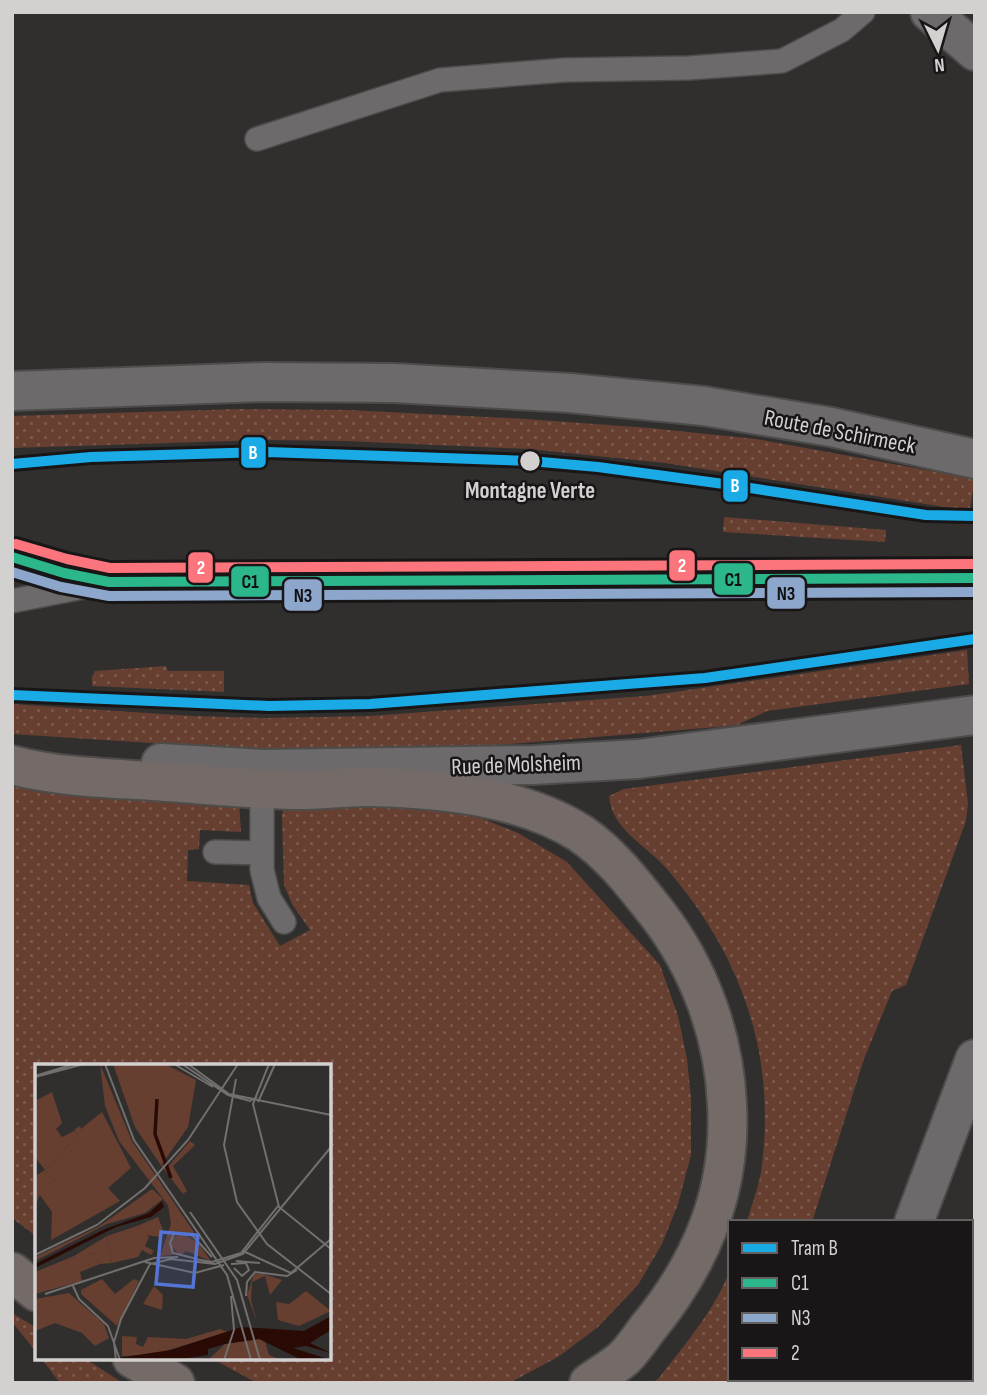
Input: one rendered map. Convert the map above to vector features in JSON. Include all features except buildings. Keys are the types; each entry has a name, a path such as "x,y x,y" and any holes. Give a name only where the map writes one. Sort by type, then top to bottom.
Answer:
{"highway":[{"path":"12,765 32,771 81,776 262,778 294,790 371,787 438,791 502,802 543,816 580,833 621,867 676,937 704,993 727,1088 729,1125 725,1164 710,1225 698,1255 672,1299 624,1358 589,1383"},
{"path":"12,1272 35,1290"},
{"path":"135,1360 175,1383"}],"main road":[{"path":"930,12 975,51"},
{"name":"Route de Schirmeck","path":"12,391 264,382 394,383 570,393 704,406 831,427 975,459"},
{"name":"Rue de Molsheim","path":"12,755 262,778 638,759 975,715"},
{"path":"915,1220 975,1059"}],"lane":[{"path":"257,139 440,80 565,70 689,68 782,61 842,30 863,12"},
{"path":"12,557 64,573 110,582"},
{"path":"12,601 110,582 975,578"},
{"path":"262,778 262,870 269,898 284,922"},
{"path":"215,852 262,853"}],"shaded area":[{"path":"239,409 349,410 649,428 756,439 975,479 970,508 951,508 665,463 529,449 265,440 12,448 12,416"},
{"path":"724,517 886,530 885,542 723,532"},
{"path":"967,650 969,684 767,711 737,725 717,727 499,745 276,751 12,734 12,704 192,716 369,716 646,696"},
{"path":"166,666 168,671 224,671 224,692 92,686 95,671"},
{"path":"961,745 968,803 966,821 906,985 892,991 864,1059 813,1220 748,1220 761,1172 765,1123 757,1044 747,1006 715,935 693,901 659,860 631,836 616,818 609,796 624,789"},
{"path":"12,786 230,798 239,801 241,832 200,830 199,849 188,850 187,881 249,885 253,903 280,946 310,930 292,904 284,885 282,815 285,805 429,804 473,815 518,833 567,862 660,965 678,1016 687,1059 691,1098 691,1155 678,1204 662,1244 638,1285 598,1327 558,1357 513,1381 257,1383 215,1360 331,1360 331,1064 35,1064 35,1235 12,1218"},
{"path":"973,1246 975,1247 975,1383 898,1381 973,1381"},
{"path":"728,1275 728,1381 769,1383 653,1383 699,1326"},
{"path":"12,1313 35,1327 35,1351 12,1322"},
{"path":"43,1360 87,1360 123,1383 60,1383"}],"tram line":[{"name":"B","path":"12,464 91,457 267,452 530,461 724,484 926,515 975,516"},
{"name":"B","path":"12,695 269,706 370,704 705,678 975,639"}],"transit line":[{"name":"2","path":"16,544 110,568 975,564"},
{"name":"C1","path":"12,557 64,573 109,582 975,578"},
{"name":"N3","path":"12,572 61,587 109,596 975,592"}],"place":[{"name":"Montagne Verte","path":"530,461"}]}
